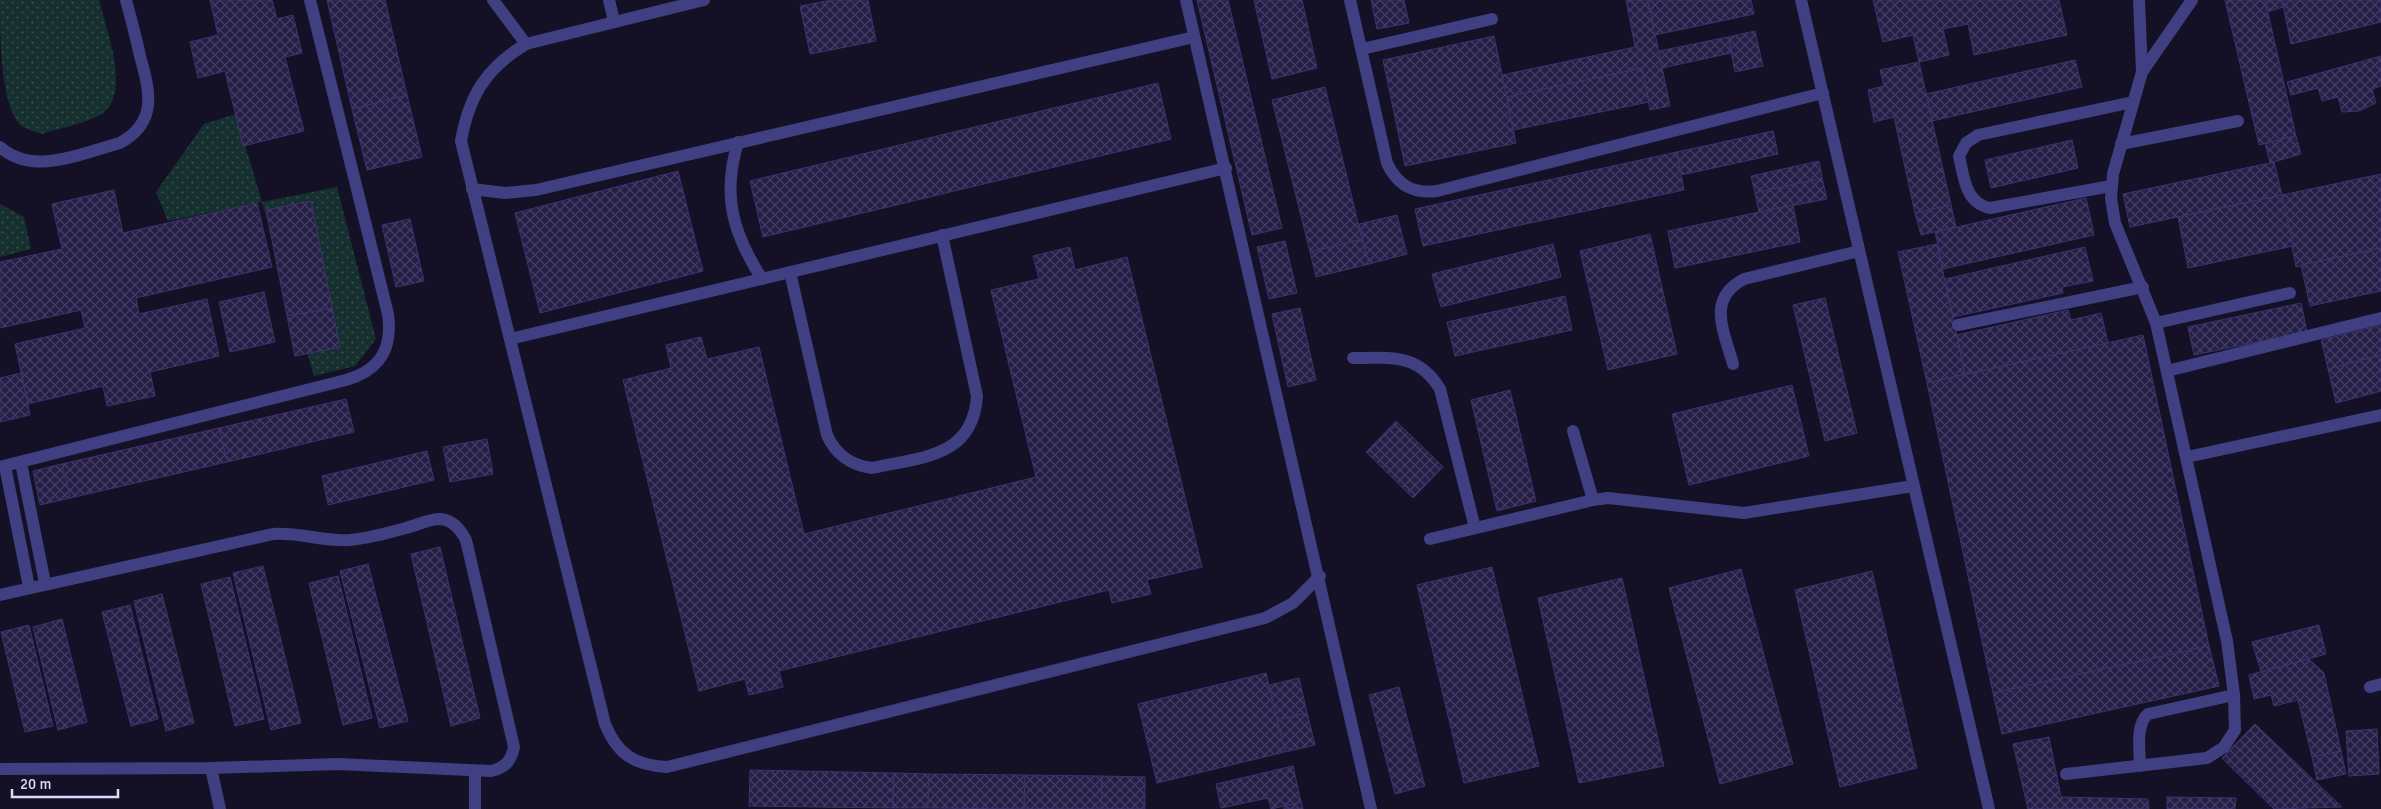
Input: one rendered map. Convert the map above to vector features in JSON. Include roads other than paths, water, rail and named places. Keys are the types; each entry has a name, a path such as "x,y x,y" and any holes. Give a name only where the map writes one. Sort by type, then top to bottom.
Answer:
{"street":[{"path":"0,147 15,158 25,161 47,162 120,143 138,129 145,119 149,96 126,0"},
{"path":"29,587 3,467 361,376 373,368 382,356 388,343 390,328 388,314 310,0"},
{"path":"493,0 526,44"},
{"path":"609,0 614,21"},
{"path":"704,0 526,44 506,55 489,73 475,94 466,117 461,141 604,724 611,739 621,752 635,761 650,766 667,767 1265,618 1293,603 1320,576"},
{"path":"1186,0 1320,576 1371,809"},
{"path":"1350,0 1387,164 1392,174 1401,184 1412,190 1437,192 1823,93"},
{"path":"1800,0 1988,809"},
{"path":"2066,774 2207,758 2217,754 2231,739 2235,730 2234,695 2227,641 2156,323 2115,222 2112,210 2111,186 2142,72 2138,0"},
{"path":"2142,72 2192,0"},
{"path":"1362,49 1492,19"},
{"path":"472,189 506,193 536,190 1194,37"},
{"path":"2111,186 1990,208 1982,206 1970,197 1959,156 1966,143 1978,135 2134,102"},
{"path":"2121,144 2238,121"},
{"path":"738,142 732,161 730,182 733,222 740,242 762,279"},
{"path":"510,339 1226,168"},
{"path":"790,272 827,435 836,450 850,462 872,468 943,452 955,445 965,435 972,423 977,396 942,235"},
{"path":"1733,364 1719,311 1722,300 1735,284 1744,279 1859,251"},
{"path":"1958,326 2143,287"},
{"path":"2156,323 2290,293"},
{"path":"2167,371 2381,318"},
{"path":"1353,358 1406,360 1424,368 1433,378 1440,389 1475,528"},
{"path":"2187,457 2381,415"},
{"path":"1574,431 1593,500"},
{"path":"21,463 45,583"},
{"path":"1430,539 1593,500 1623,498 1726,513 1744,513 1913,486"},
{"path":"0,595 45,583 273,534 287,533 335,540 351,540 388,533 441,519 452,522 466,540 514,747 508,764 500,769 475,771 338,764 211,768 0,769"},
{"path":"2140,766 2140,728 2148,714 2234,695"},
{"path":"211,768 220,809"},
{"path":"475,771 476,809"}]}
